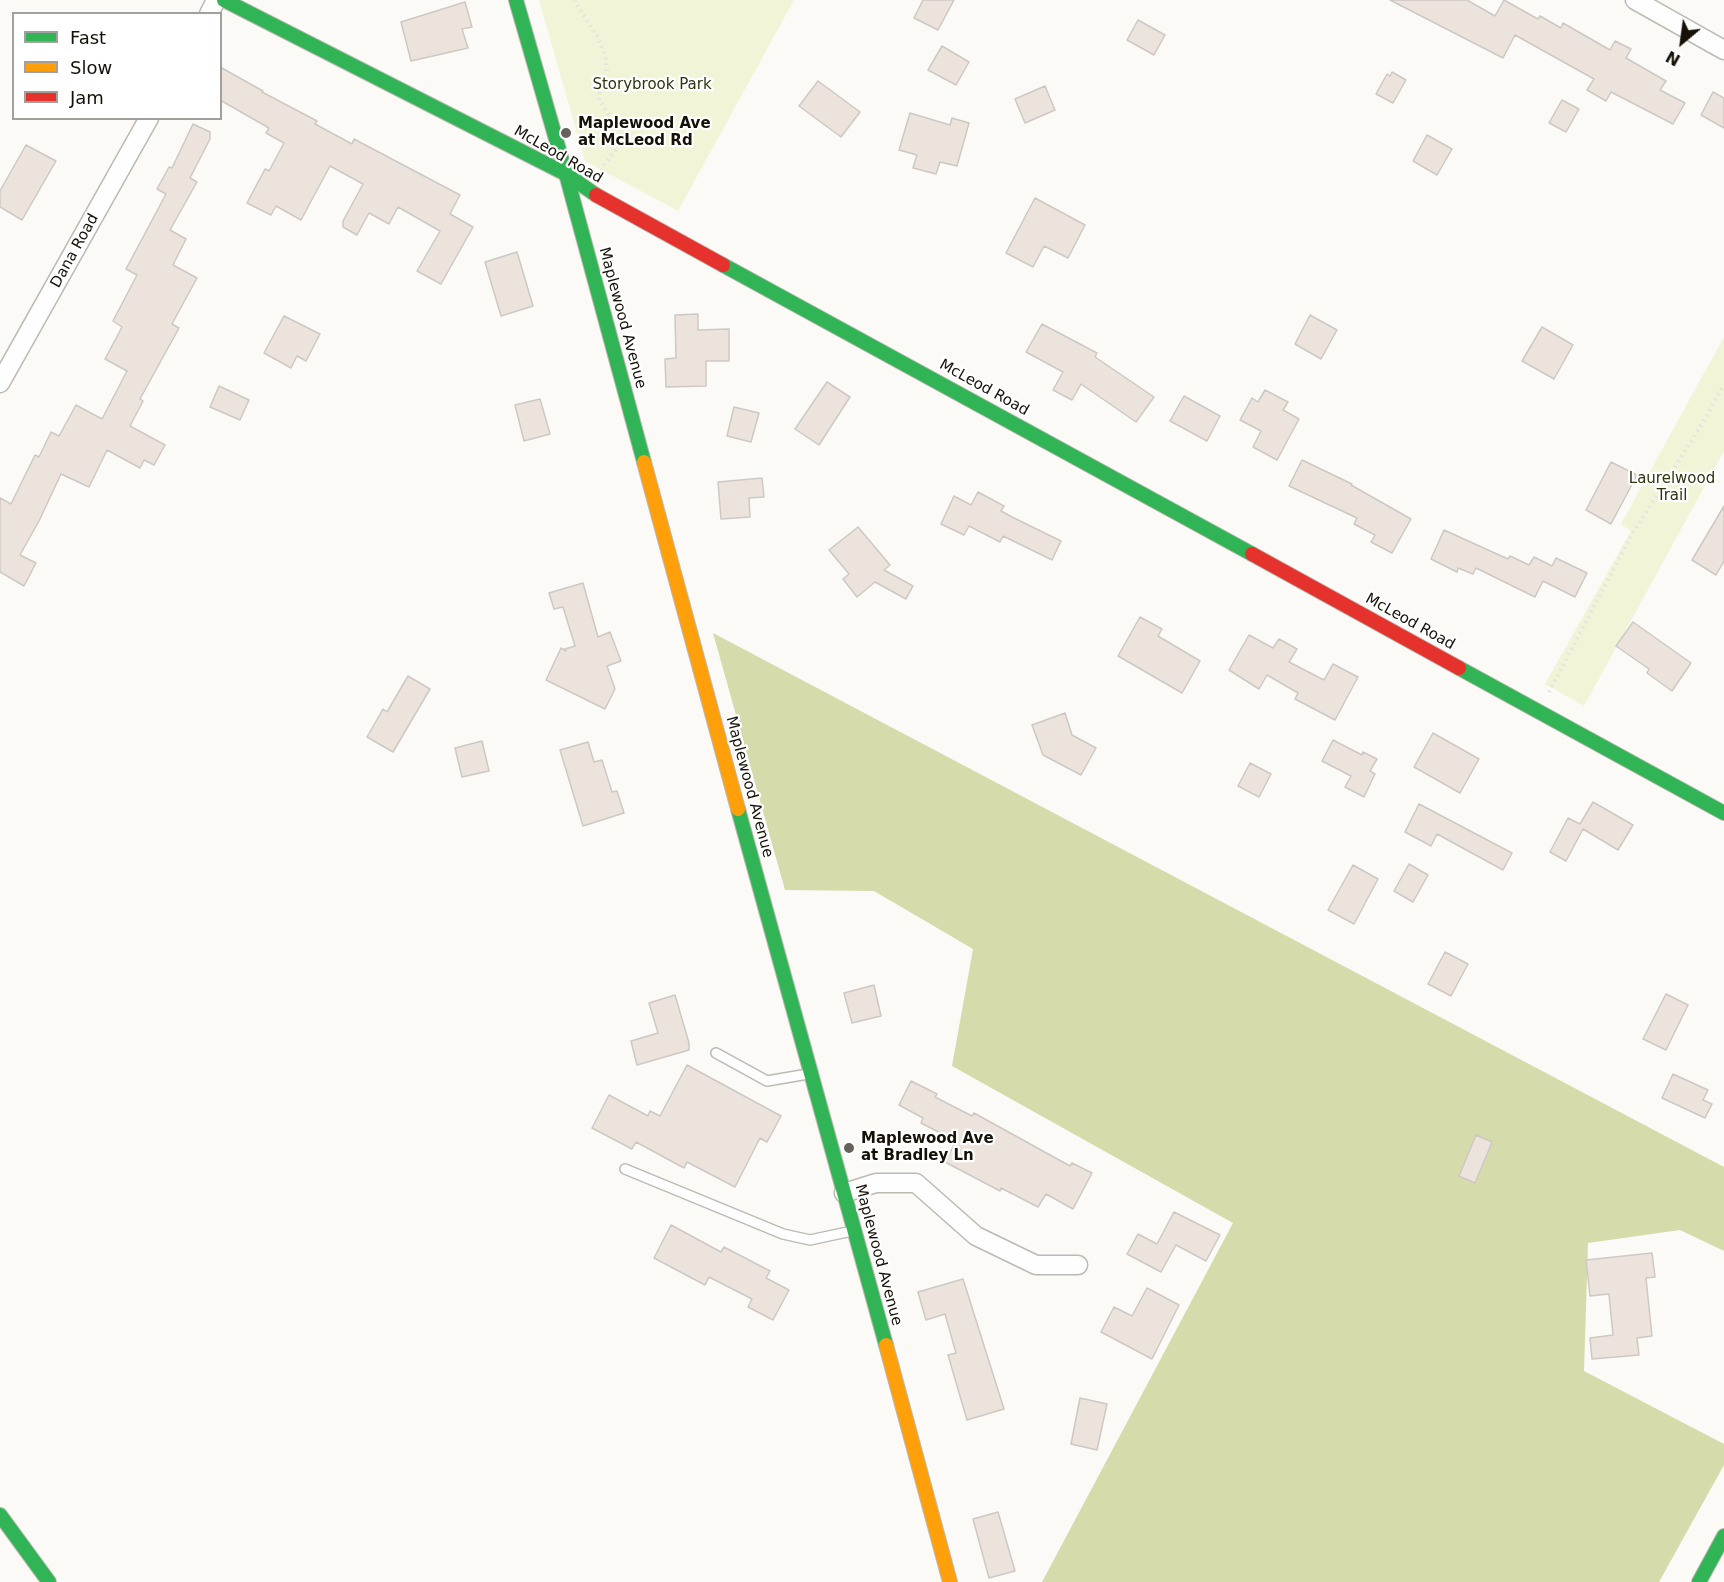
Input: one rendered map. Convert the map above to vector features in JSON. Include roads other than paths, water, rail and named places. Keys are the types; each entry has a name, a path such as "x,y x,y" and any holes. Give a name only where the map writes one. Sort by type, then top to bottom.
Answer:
{"main road":[{"name":"McLeod Road","path":"224,0 566,174 596,195 1724,813"},
{"name":"Maplewood Avenue","path":"516,0 566,174 950,1582"},
{"path":"0,1515 48,1582"},
{"path":"0,1533 33,1582"},
{"path":"1699,1582 1724,1536"}],"street":[{"path":"1635,0 1724,50"},
{"name":"Dana Road","path":"0,383 149,120"},
{"path":"844,1193 876,1183 916,1183 976,1236 1036,1265 1078,1265"}],"lane":[{"path":"716,1053 767,1081 810,1073"},
{"path":"625,1168 783,1234 810,1240 854,1231"}],"place":[{"name":"Maplewood Ave at McLeod Rd","path":"566,133"},
{"name":"Maplewood Ave at Bradley Ln","path":"849,1148"}],"park label":[{"name":"Storybrook Park","path":"652,85"},
{"name":"Laurelwood Trail","path":"1672,488"}]}
